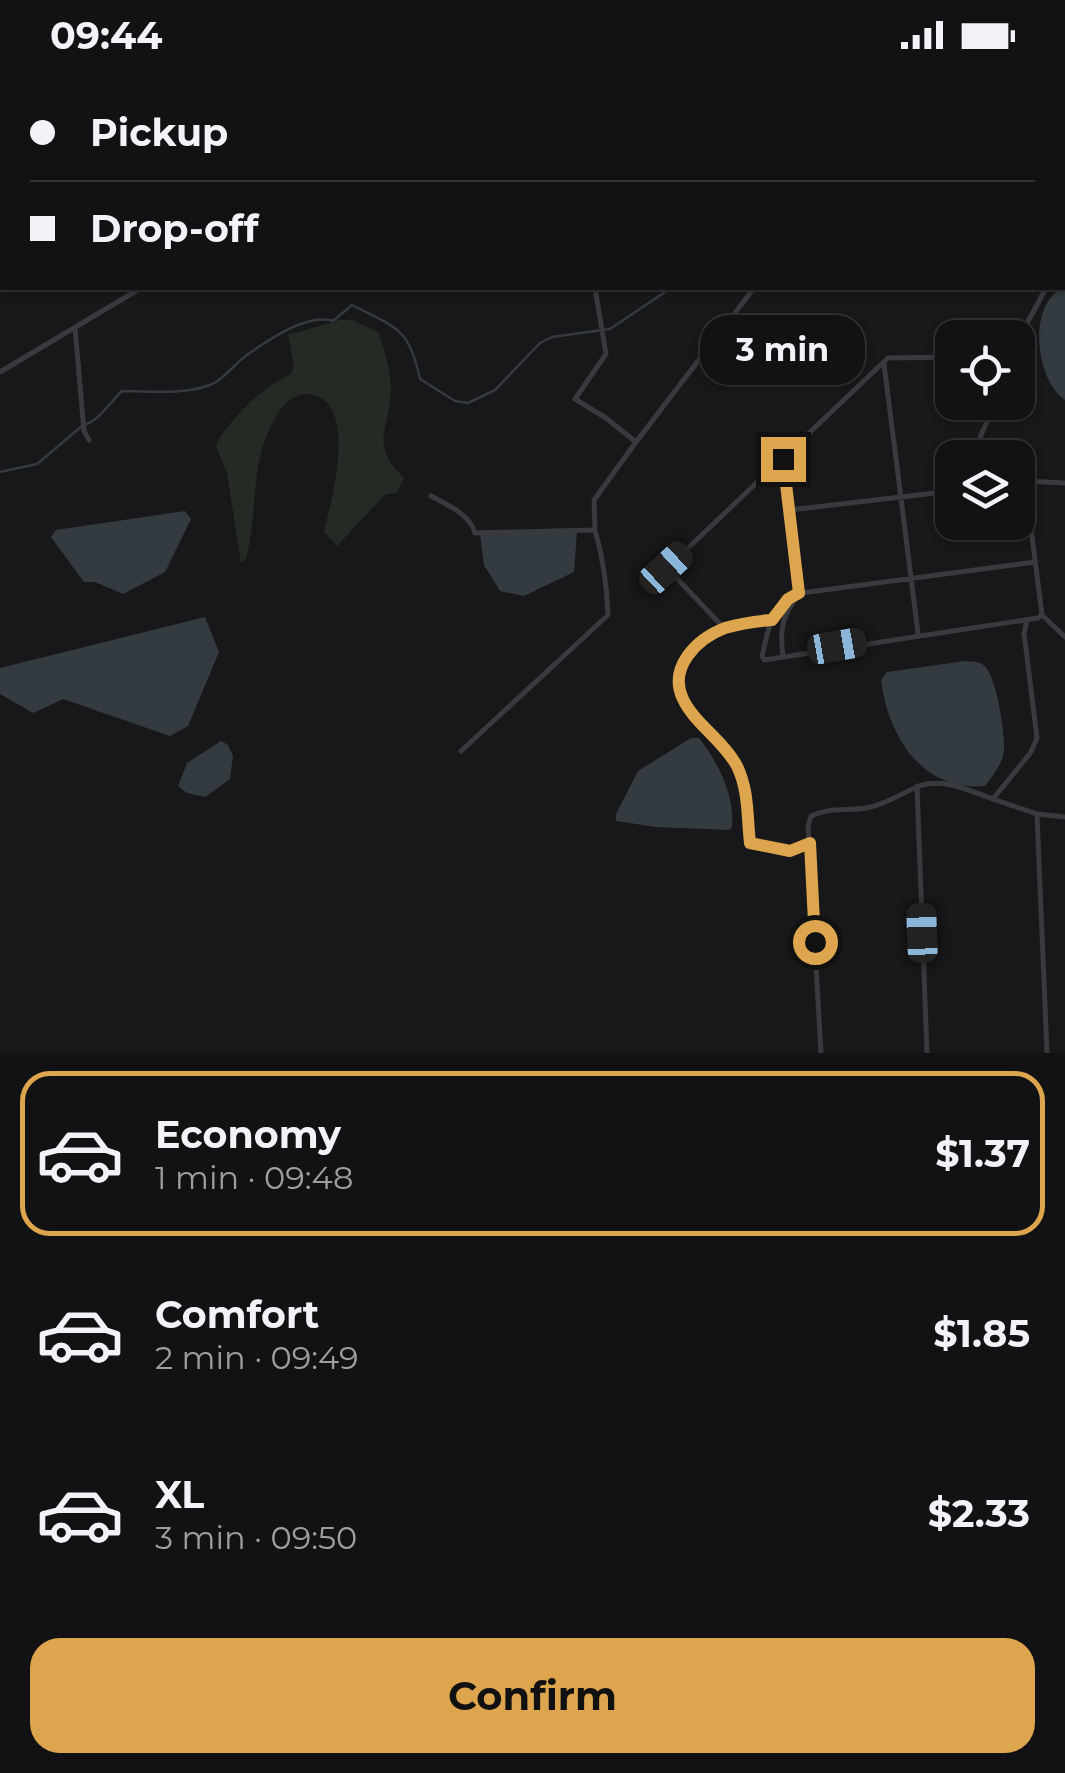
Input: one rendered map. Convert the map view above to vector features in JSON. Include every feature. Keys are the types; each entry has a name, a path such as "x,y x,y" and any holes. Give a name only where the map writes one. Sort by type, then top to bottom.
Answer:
{"street":[{"path":"0,372 138,290"},
{"path":"595,290 606,354 574,400 606,418 636,442"},
{"path":"460,751 608,615 594,500 752,290"},
{"path":"1029,320 1045,290"},
{"path":"75,328 84,431 89,440"},
{"path":"724,628 666,568 888,358 935,357"},
{"path":"884,364 918,634"},
{"path":"783,459 799,593 782,616 784,655"},
{"path":"1035,482 1065,483"},
{"path":"790,510 935,493"},
{"path":"431,496 452,506 473,526 475,533 595,530"},
{"path":"1030,540 1042,614 1065,637"},
{"path":"1034,562 799,593 788,599 772,620 762,656 764,660 1027,620 1042,614"},
{"path":"772,620 724,628 680,663 677,674 683,699 716,736 738,769 748,804 750,843 790,851 810,843"},
{"path":"994,799 1037,738 1024,633 1027,620"},
{"path":"821,1053 811,816 823,810 864,808 888,802 929,783 946,784 1036,814 1065,817"},
{"path":"917,786 927,1053"},
{"path":"1036,814 1048,1053"}],"shaded area":[{"path":"1065,290 1065,400 1047,377 1039,344 1043,312 1050,298"},
{"path":"352,320 379,333 391,388 384,445 393,466 404,478 397,493 386,494 337,546 324,532 336,478 335,418 327,403 314,395 296,397 281,409 263,445 250,539 246,559 241,563 227,473 216,446 218,440 250,402 291,374 294,365 288,335"},
{"path":"185,511 191,519 165,572 123,594 95,582 84,582 51,537 56,530"},
{"path":"577,532 574,572 524,596 500,591 484,565 480,535"},
{"path":"205,617 219,652 188,726 170,736 63,699 33,713 0,694 0,668"},
{"path":"965,661 980,663 987,669 1002,720 1003,755 985,786 943,780 912,756 891,721 881,680 887,672"},
{"path":"691,738 699,738 719,769 731,803 732,827 656,827 616,821 638,771"},
{"path":"221,741 233,756 230,779 205,797 187,793 178,786 187,763"}],"waterway":[{"path":"87,424 122,391 178,391 210,385 277,336 300,324 333,321 352,305 398,330 411,348 420,379 455,401 468,403 495,390 540,343 552,337 610,329 668,290"},
{"path":"0,472 37,464 82,426"}],"route":[{"path":"783,459 799,593 781,605 772,620 724,628 680,663 677,674 683,699 716,736 738,769 748,804 750,843 790,851 810,843 815,942"}]}
